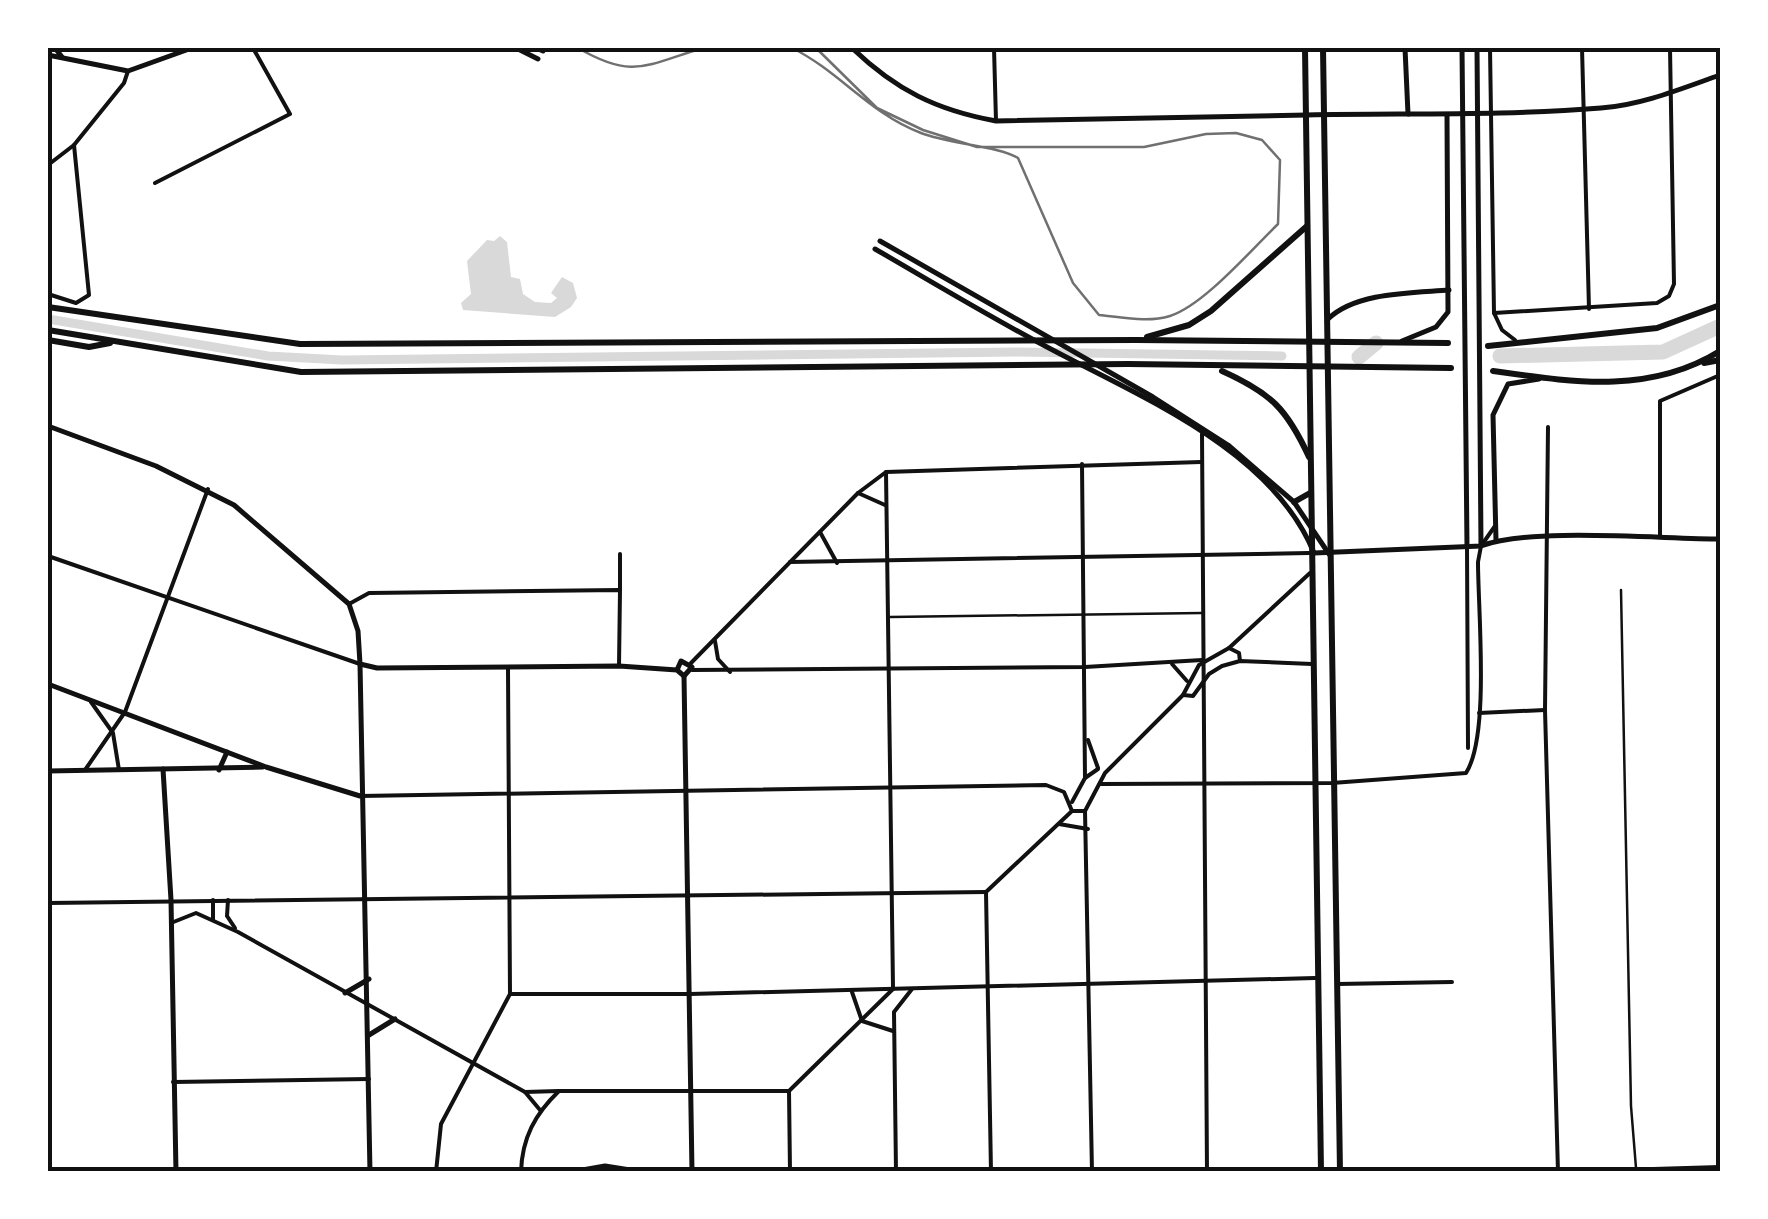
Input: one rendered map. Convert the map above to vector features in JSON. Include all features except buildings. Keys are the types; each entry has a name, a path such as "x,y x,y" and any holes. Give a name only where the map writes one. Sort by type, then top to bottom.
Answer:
{"main road":[{"path":"55,48 62,57"},
{"path":"48,55 128,71 192,48"},
{"path":"516,48 538,59"},
{"path":"852,48 884,78 917,99 949,112 996,121 1326,114 1447,116 1602,108 1671,93 1720,74"},
{"path":"1305,48 1321,1172"},
{"path":"1323,48 1334,984 1340,1172"},
{"path":"1406,48 1408,114"},
{"path":"1462,48 1468,547"},
{"path":"1477,48 1481,546"},
{"path":"1397,343 1436,327 1448,312 1447,116"},
{"path":"1449,177 1462,154"},
{"path":"1136,340 1200,318 1308,225"},
{"path":"880,241 1228,444 1294,502 1329,554"},
{"path":"874,248 994,318 1151,400 1202,434 1254,473 1292,511 1314,553"},
{"path":"1326,322 1339,308 1396,294 1449,290"},
{"path":"1488,346 1657,328 1720,305"},
{"path":"48,307 300,344 1136,340 1448,344"},
{"path":"48,330 301,372 1108,364 1216,369 1452,368"},
{"path":"48,340 89,347 118,342"},
{"path":"1698,364 1720,351"},
{"path":"1493,370 1627,383 1720,360"},
{"path":"1216,369 1254,385 1287,413 1310,461"},
{"path":"1496,541 1493,415 1508,384 1548,377"},
{"path":"48,426 208,489 234,505 349,604 358,631 364,700 360,796 369,979 370,1172"},
{"path":"1294,502 1311,492"},
{"path":"1314,553 1468,547 1548,537 1720,539"},
{"path":"677,670 681,661 692,667 684,676 692,1172"},
{"path":"360,664 377,668 619,666 677,670 684,676"},
{"path":"48,684 266,767 360,796"},
{"path":"220,770 227,752"},
{"path":"48,771 266,767"},
{"path":"164,770 171,900 176,1172"},
{"path":"346,992 369,979"},
{"path":"369,1035 396,1019"},
{"path":"570,1172 605,1166 642,1172"},
{"path":"1587,1172 1720,1168"}],"street":[{"path":"155,183 290,114 252,48"},
{"path":"994,48 996,121"},
{"path":"1490,48 1494,313 1502,330 1520,342"},
{"path":"1582,48 1589,310"},
{"path":"1494,313 1589,310 1657,303 1669,296 1674,284 1670,48"},
{"path":"48,165 74,146 124,84 128,71"},
{"path":"1477,80 1490,80"},
{"path":"48,294 76,303 84,300 90,288 74,146"},
{"path":"1660,539 1660,401 1720,375"},
{"path":"1548,427 1545,710 1558,1172"},
{"path":"1202,434 1207,1172"},
{"path":"692,667 820,531 858,493 886,472 1201,462"},
{"path":"1082,464 1085,778"},
{"path":"524,1092 788,1092 893,988 886,472"},
{"path":"84,770 125,712 208,489"},
{"path":"858,493 885,505"},
{"path":"1101,784 1316,784 1455,778 1466,774 1474,762 1479,713 1481,546 1495,526"},
{"path":"820,531 837,562"},
{"path":"1468,547 1468,748"},
{"path":"790,562 1314,553"},
{"path":"619,666 620,554"},
{"path":"48,556 360,664"},
{"path":"692,667 730,672 888,670 1204,660 1229,648 1314,569"},
{"path":"349,604 370,593 620,590"},
{"path":"715,640 718,658 730,672"},
{"path":"1229,648 1239,653 1240,662"},
{"path":"1092,1172 1092,981 1085,812 1106,773 1183,695 1187,681 1204,660"},
{"path":"1183,695 1193,696 1216,668 1240,662 1315,664"},
{"path":"1172,664 1187,681"},
{"path":"436,1172 441,1124 510,994 508,669"},
{"path":"84,695 113,733 118,770"},
{"path":"1479,713 1545,710"},
{"path":"1087,735 1098,768 1106,773"},
{"path":"48,903 986,892 1072,811 1072,802 1085,778 1098,768"},
{"path":"360,796 1046,786 1064,792 1072,802"},
{"path":"1072,811 1085,812"},
{"path":"1060,824 1088,829"},
{"path":"891,904 905,892"},
{"path":"986,892 991,1172"},
{"path":"228,899 227,916 238,932"},
{"path":"212,900 214,920"},
{"path":"171,923 196,914 238,932 524,1092 540,1110"},
{"path":"974,986 987,973"},
{"path":"510,994 690,994 1318,978"},
{"path":"1334,984 1452,982"},
{"path":"896,1172 894,1031 898,1003 912,989"},
{"path":"850,990 862,1021"},
{"path":"862,1021 894,1031"},
{"path":"174,1082 369,1079"},
{"path":"521,1172 526,1137 540,1110 559,1092"},
{"path":"788,1092 790,1172"}],"lane":[{"path":"1621,590 1631,1106 1636,1171"},
{"path":"887,617 1203,613"}],"shaded area":[{"path":"500,236 507,242 511,277 520,279 523,294 535,302 551,303 557,298 551,293 562,277 573,283 577,298 571,307 555,317 463,310 461,303 471,294 467,261 487,240 494,241"}],"waterway":[{"path":"48,319 268,356 342,360 1017,352 1282,356"},
{"path":"1500,356 1663,352 1720,326"},
{"path":"1359,357 1376,343"}],"tram line":[{"path":"578,48 627,67 653,64 703,48"},
{"path":"792,48 825,68 870,104 903,125 932,137 1018,158 1073,283 1099,315 1152,319 1183,310 1212,289 1278,224 1280,160 1262,140 1236,133 1206,134 1144,147 977,147 923,130 877,108 816,48"}]}
